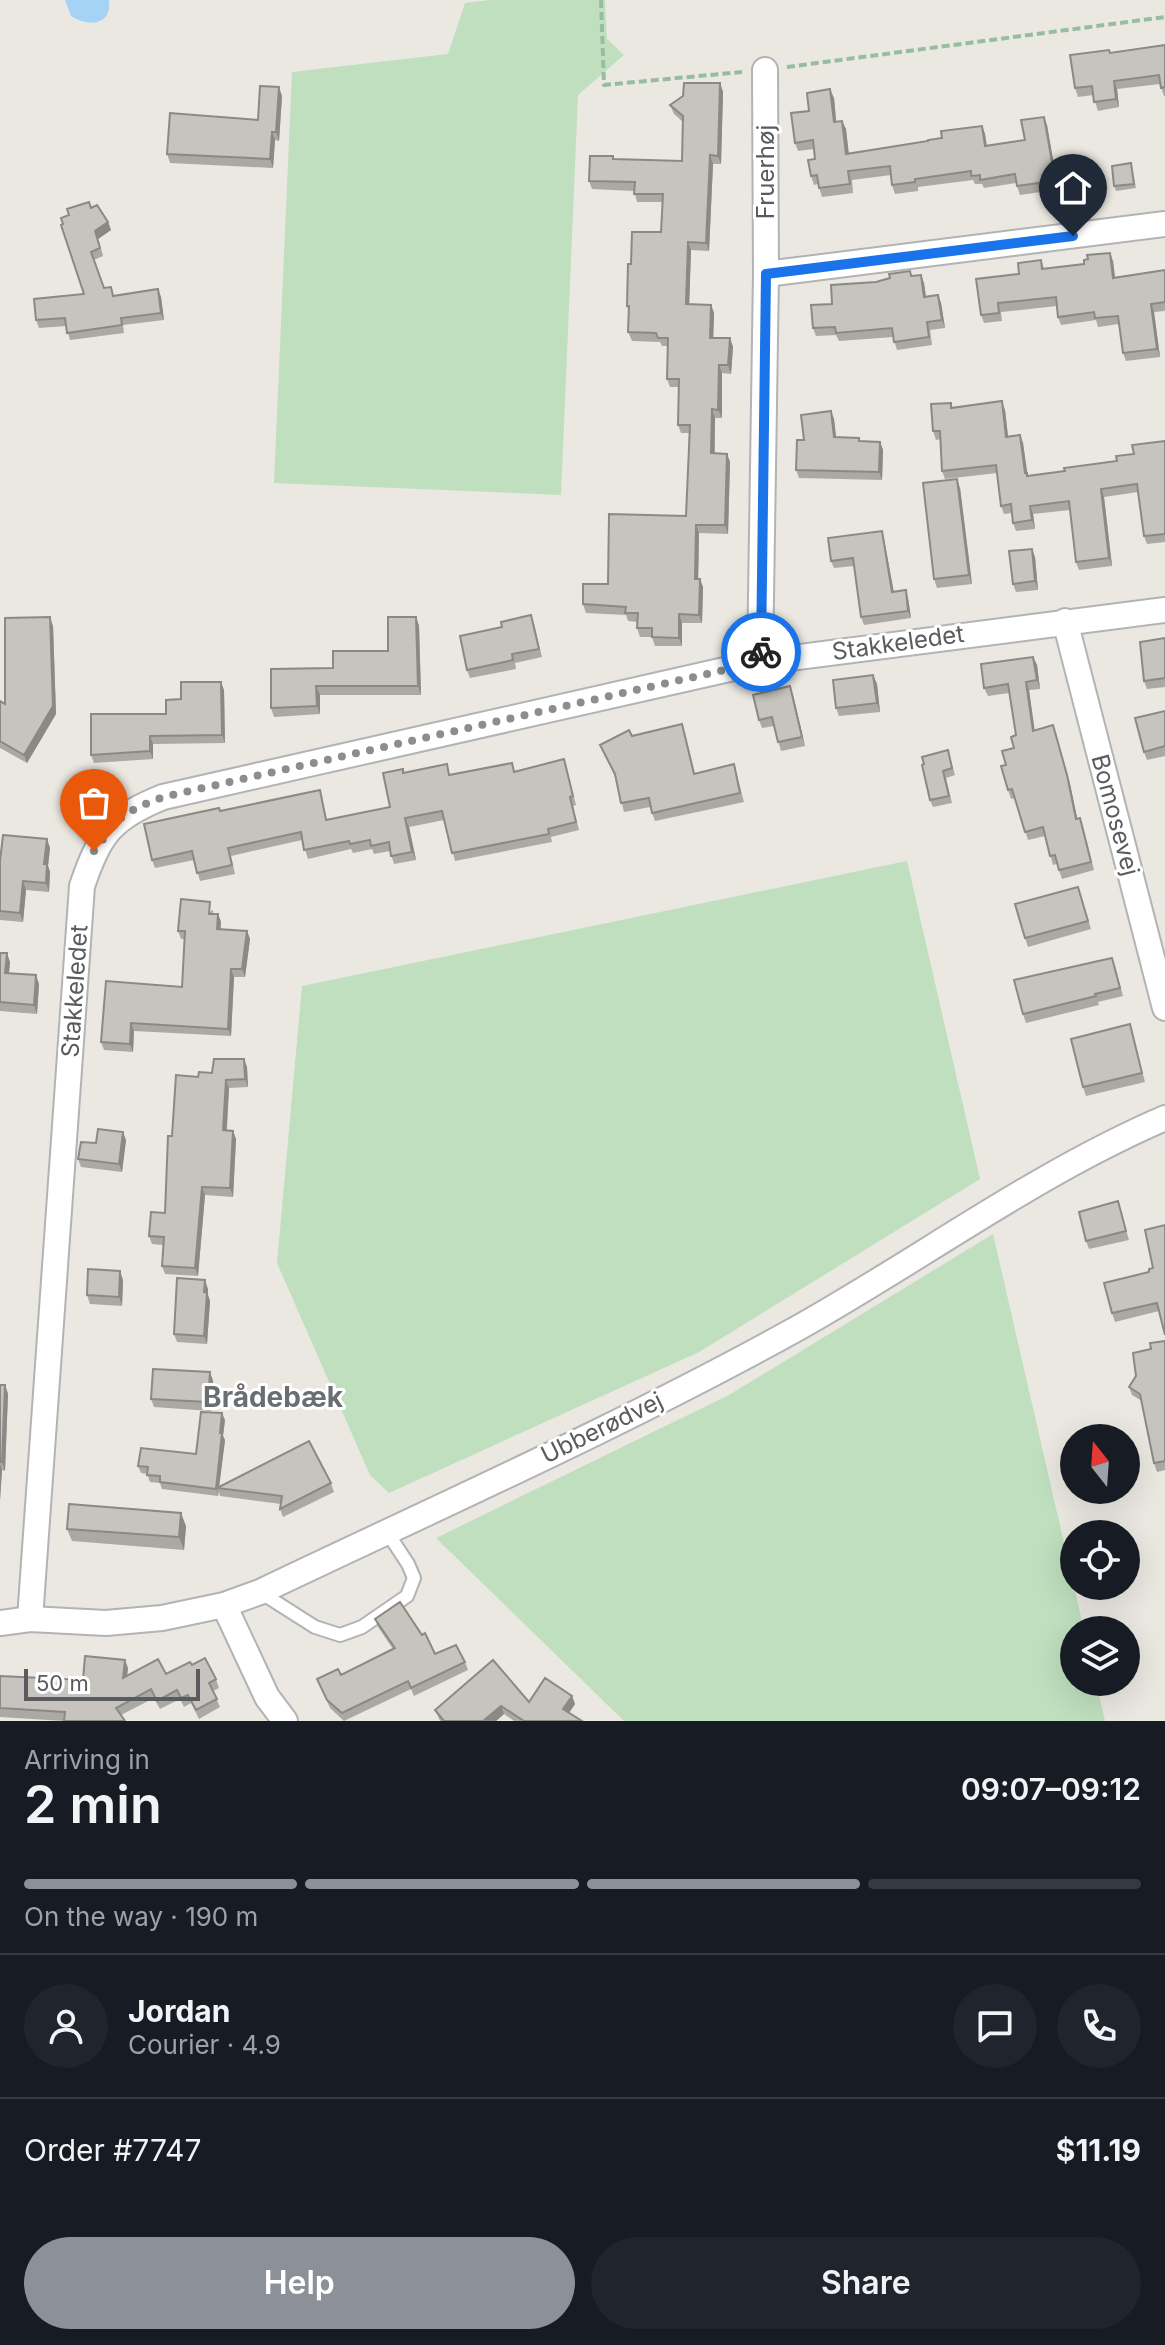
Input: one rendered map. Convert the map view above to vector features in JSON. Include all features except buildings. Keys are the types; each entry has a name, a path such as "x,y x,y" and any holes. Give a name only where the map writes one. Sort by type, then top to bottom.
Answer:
{"street":[{"name":"Fruerhøj","path":"760,662 766,274 765,70"},
{"path":"766,274 1165,224"},
{"name":"Stakkeledet","path":"30,1619 82,886 94,851 116,821 138,807 163,797 760,662 1165,610"},
{"name":"Bomosevej","path":"1065,621 1165,1008"},
{"name":"Ubberødvej","path":"0,1623 30,1619 106,1623 162,1618 224,1605 260,1592 676,1393 800,1327 1066,1166 1165,1118"},
{"path":"224,1605 267,1697 285,1721"}],"lane":[{"path":"260,1592 315,1627 340,1635 362,1627 407,1596 414,1578 387,1532"}],"path":[{"path":"601,0 604,85 765,70 1165,17"}],"green space":[{"path":"490,0 605,0 607,39 624,55 578,95 561,495 274,483 292,72 448,54 465,3"},
{"path":"907,861 980,1179 699,1352 389,1493 370,1475 277,1263 302,986"},
{"path":"993,1234 1060,1526 1060,1600 1077,1600 1081,1616 1060,1616 1060,1696 1099,1696 1105,1721 624,1721 436,1538 729,1395"}],"water":[{"path":"65,0 109,0 109,9 98,22 85,22 71,16"}],"way so far":[{"path":"94,851 116,821 138,807 163,797 760,662 761,652"}],"district":[{"name":"Brådebæk","path":"273,1397"}],"route":[{"path":"761,652 766,274 1073,236"}]}
